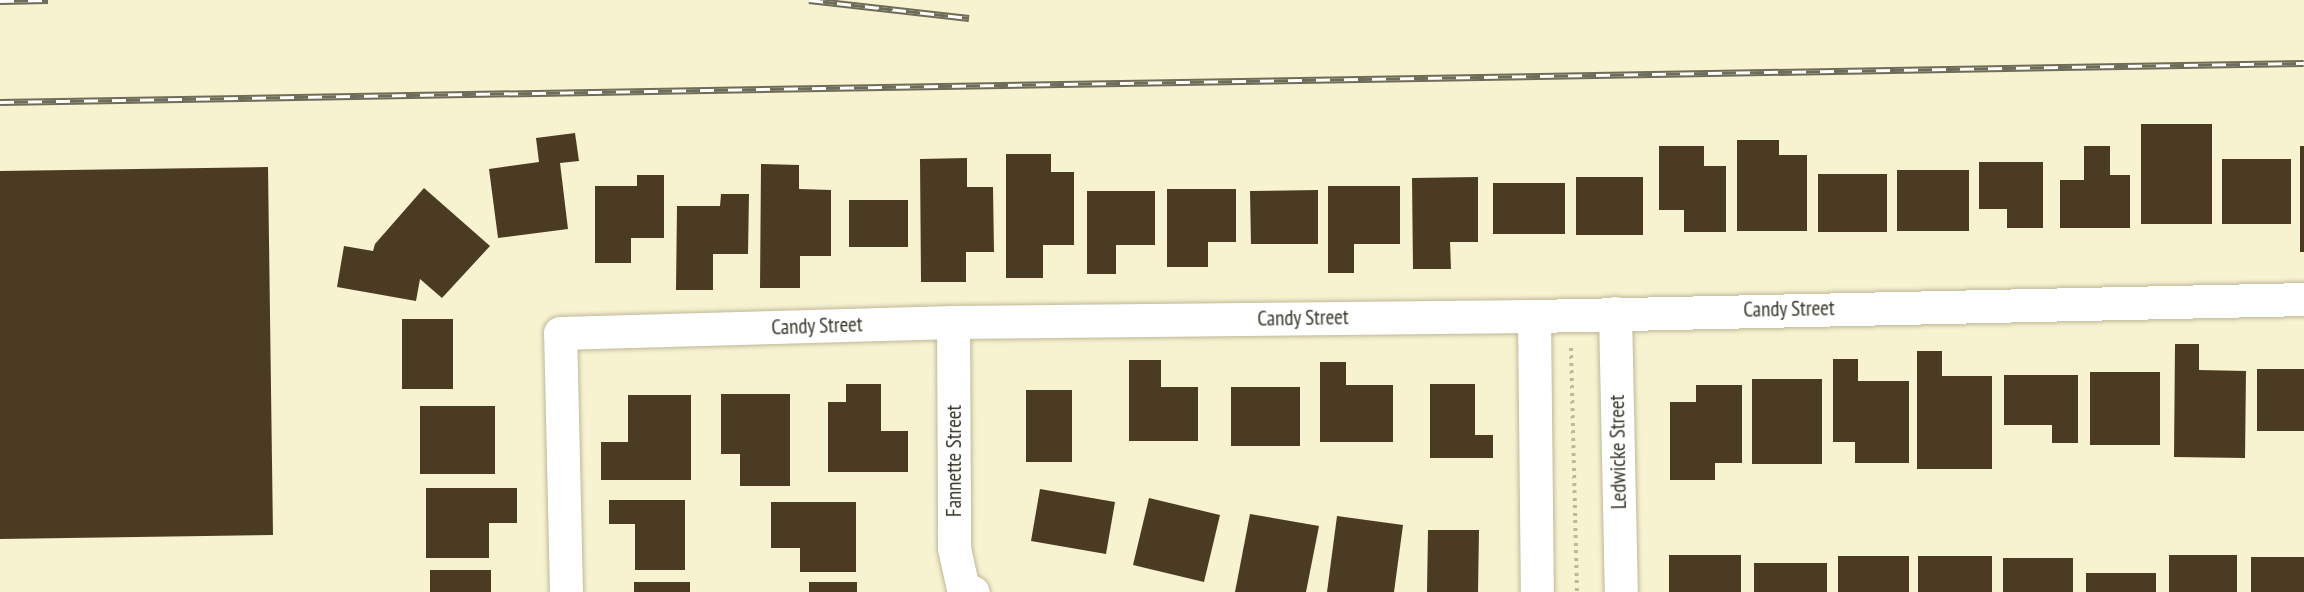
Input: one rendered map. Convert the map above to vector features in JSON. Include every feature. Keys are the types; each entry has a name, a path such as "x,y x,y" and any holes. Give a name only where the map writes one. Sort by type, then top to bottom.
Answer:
{"street":[{"name":"Candy Street","path":"566,592 560,333 953,322 1534,316 2304,299"},
{"name":"Ledwicke Street","path":"1615,313 1622,592"},
{"path":"1534,316 1537,592"},
{"name":"Fannette Street","path":"953,322 954,548 963,589 973,592"}],"path":[{"path":"1570,315 1577,592"}],"building":[{"path":"2141,124 2212,124 2212,224 2141,224"},
{"path":"575,133 579,161 560,163 568,229 498,238 489,169 539,162 536,138"},
{"path":"1737,140 1779,140 1779,155 1807,155 1807,231 1737,231"},
{"path":"1659,146 1704,146 1704,166 1726,166 1726,232 1684,232 1684,210 1659,210"},
{"path":"2084,146 2110,146 2110,175 2130,175 2130,228 2060,228 2060,180 2084,180"},
{"path":"2300,146 2304,146 2304,252 2300,252"},
{"path":"1006,154 1051,154 1051,172 1074,172 1074,245 1043,245 1043,278 1006,278"},
{"path":"967,158 967,187 993,187 994,252 966,252 966,282 921,282 920,159"},
{"path":"2222,159 2291,159 2291,224 2222,224"},
{"path":"1979,162 2043,162 2043,228 2007,228 2007,209 1979,209"},
{"path":"761,164 799,165 799,189 831,190 831,256 800,256 800,288 760,288"},
{"path":"268,167 273,535 0,539 0,171"},
{"path":"1897,170 1969,170 1969,231 1897,231"},
{"path":"1818,174 1887,174 1887,232 1818,232"},
{"path":"637,175 664,175 664,238 631,238 631,263 595,263 595,186 637,186"},
{"path":"1478,177 1478,242 1450,242 1451,269 1413,269 1412,178"},
{"path":"1576,177 1643,177 1643,235 1576,235"},
{"path":"1493,183 1565,183 1565,234 1493,234"},
{"path":"1328,186 1400,186 1400,244 1354,244 1354,273 1328,273"},
{"path":"424,188 490,246 442,298 420,279 416,301 337,287 344,246 373,251 375,244"},
{"path":"1167,189 1236,189 1236,242 1208,242 1208,267 1167,267"},
{"path":"1318,190 1318,244 1251,244 1250,191"},
{"path":"1087,191 1155,191 1155,245 1116,245 1116,274 1087,274"},
{"path":"721,194 749,194 748,254 713,254 713,290 676,290 677,206 720,206"},
{"path":"849,200 908,200 908,247 849,247"},
{"path":"402,319 453,319 453,389 402,389"},
{"path":"2175,344 2199,344 2199,370 2246,371 2245,458 2174,457"},
{"path":"1917,351 1942,351 1942,376 1992,376 1992,469 1917,469"},
{"path":"1833,359 1858,359 1858,381 1909,381 1909,463 1855,463 1855,442 1833,442"},
{"path":"1129,360 1161,360 1161,387 1198,387 1198,441 1129,441"},
{"path":"1320,362 1346,362 1346,385 1393,385 1393,442 1320,442"},
{"path":"2257,369 2304,369 2304,431 2257,431"},
{"path":"2090,372 2160,372 2160,445 2090,445"},
{"path":"2004,375 2078,375 2078,443 2052,443 2052,425 2004,425"},
{"path":"1752,379 1822,379 1822,464 1752,464"},
{"path":"846,384 881,384 881,431 908,431 908,472 828,472 828,402 846,402"},
{"path":"1430,384 1475,384 1475,435 1493,435 1493,458 1430,458"},
{"path":"1696,385 1742,385 1742,463 1715,463 1715,480 1670,480 1670,402 1696,402"},
{"path":"1231,387 1300,387 1300,446 1231,446"},
{"path":"1026,390 1072,390 1072,462 1026,462"},
{"path":"721,394 790,394 790,486 740,486 740,454 721,454"},
{"path":"628,395 691,395 691,480 601,480 601,442 628,442"},
{"path":"420,406 495,406 495,474 420,474"},
{"path":"426,488 517,488 517,523 489,523 489,558 426,558"},
{"path":"1040,489 1115,502 1106,554 1031,541"},
{"path":"1149,498 1220,515 1204,582 1133,565"},
{"path":"609,500 685,500 685,570 635,570 635,524 609,524"},
{"path":"771,502 856,502 856,572 800,572 800,548 771,548"},
{"path":"1250,514 1319,526 1306,592 1235,592"},
{"path":"1337,516 1403,525 1394,592 1327,592"},
{"path":"1428,530 1479,530 1478,592 1427,592"},
{"path":"1669,555 1741,555 1741,592 1669,592"},
{"path":"2169,555 2237,555 2237,592 2169,592"},
{"path":"1838,556 1909,556 1909,592 1838,592"},
{"path":"1918,556 1992,556 1992,592 1918,592"},
{"path":"2251,557 2304,557 2304,592 2251,592"},
{"path":"2003,558 2073,558 2073,592 2003,592"},
{"path":"1754,563 1827,563 1827,592 1754,592"},
{"path":"430,570 491,570 491,592 430,592"},
{"path":"2086,573 2156,573 2156,592 2086,592"},
{"path":"634,582 690,582 690,592 634,592"},
{"path":"809,582 857,582 857,592 809,592"}],"railway":[{"path":"0,1 48,0"},
{"path":"809,0 969,18"},
{"path":"0,102 2304,63"}]}
